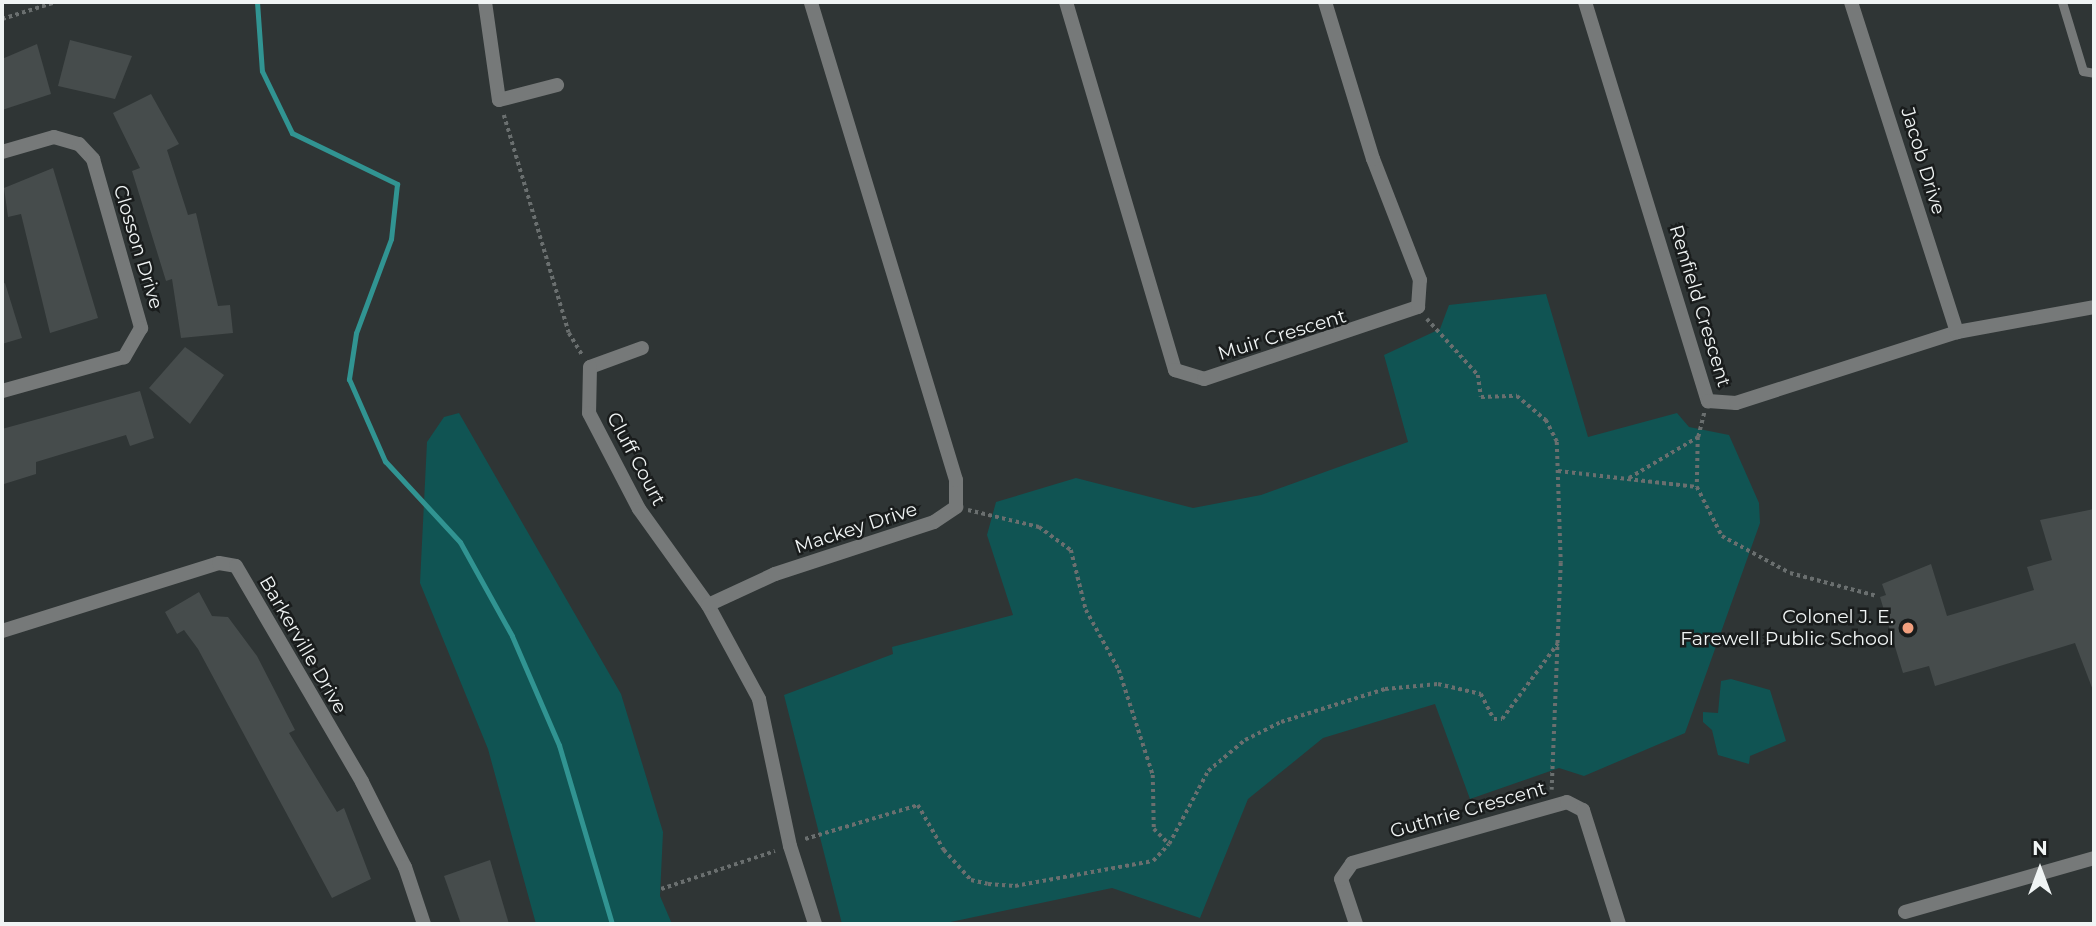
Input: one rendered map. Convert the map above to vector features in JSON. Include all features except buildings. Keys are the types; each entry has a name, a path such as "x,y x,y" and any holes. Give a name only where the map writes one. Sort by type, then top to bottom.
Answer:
{"street":[{"path":"485,2 499,100 557,85"},
{"path":"811,2 956,480 956,507"},
{"name":"Muir Crescent","path":"1066,2 1175,370 1204,379 1418,307"},
{"path":"1325,2 1420,280 1418,307"},
{"name":"Renfield Crescent","path":"1585,2 1708,401 1736,403 1957,332 2094,307"},
{"name":"Jacob Drive","path":"1851,2 1957,332"},
{"name":"Closson Drive","path":"2,152 54,137 79,144 93,159 141,328 124,357 2,391"},
{"path":"590,367 642,348"},
{"name":"Cluff Court","path":"590,367 589,412 639,509 708,605"},
{"name":"Mackey Drive","path":"708,605 775,575 934,522 956,507"},
{"name":"Barkerville Drive","path":"2,631 219,563 236,566 362,782 405,867 424,924"},
{"path":"708,605 759,699 790,846 815,924"},
{"name":"Guthrie Crescent","path":"1356,924 1341,879 1352,863 1567,802 1583,810 1619,924"},
{"path":"1905,912 2094,858"}],"lane":[{"path":"2062,2 2083,71 2094,73"}],"path":[{"path":"2,19 56,2"},
{"path":"499,100 569,334 590,367"},
{"path":"1418,307 1478,375 1481,397 1517,396 1546,420 1558,442 1558,643 1551,806"},
{"path":"1708,401 1698,436 1697,487 1722,536 1790,573 1877,596"},
{"path":"1628,479 1698,436"},
{"path":"1558,471 1697,487"},
{"path":"956,507 1039,527 1071,550 1086,610 1119,670 1153,775 1154,828 1169,844"},
{"path":"661,890 918,805 971,880 1015,886 1153,861 1169,844 1208,771 1257,734 1385,689 1437,684 1480,694 1494,719 1502,719 1558,643"}],"shaded area":[{"path":"1546,294 1588,437 1677,413 1689,427 1729,435 1759,503 1760,523 1685,733 1584,776 1559,768 1470,799 1435,704 1323,738 1248,799 1200,918 1112,888 941,924 842,924 784,695 893,654 892,647 1013,615 987,535 996,502 1076,478 1193,508 1261,495 1408,442 1384,355 1440,329 1449,305"},
{"path":"459,413 621,694 663,832 660,896 672,924 536,924 488,749 420,583 427,442 444,417"},
{"path":"1731,679 1770,690 1786,741 1750,756 1749,764 1718,755 1712,730 1703,722 1703,712 1718,713 1721,681"}],"waterway":[{"path":"257,2 262,71 292,133 397,184 391,239 356,333 349,379 385,461 460,542 512,636 559,745 612,924"}],"place":[{"name":"Colonel J. E. Farewell Public School","path":"1908,628"}]}
